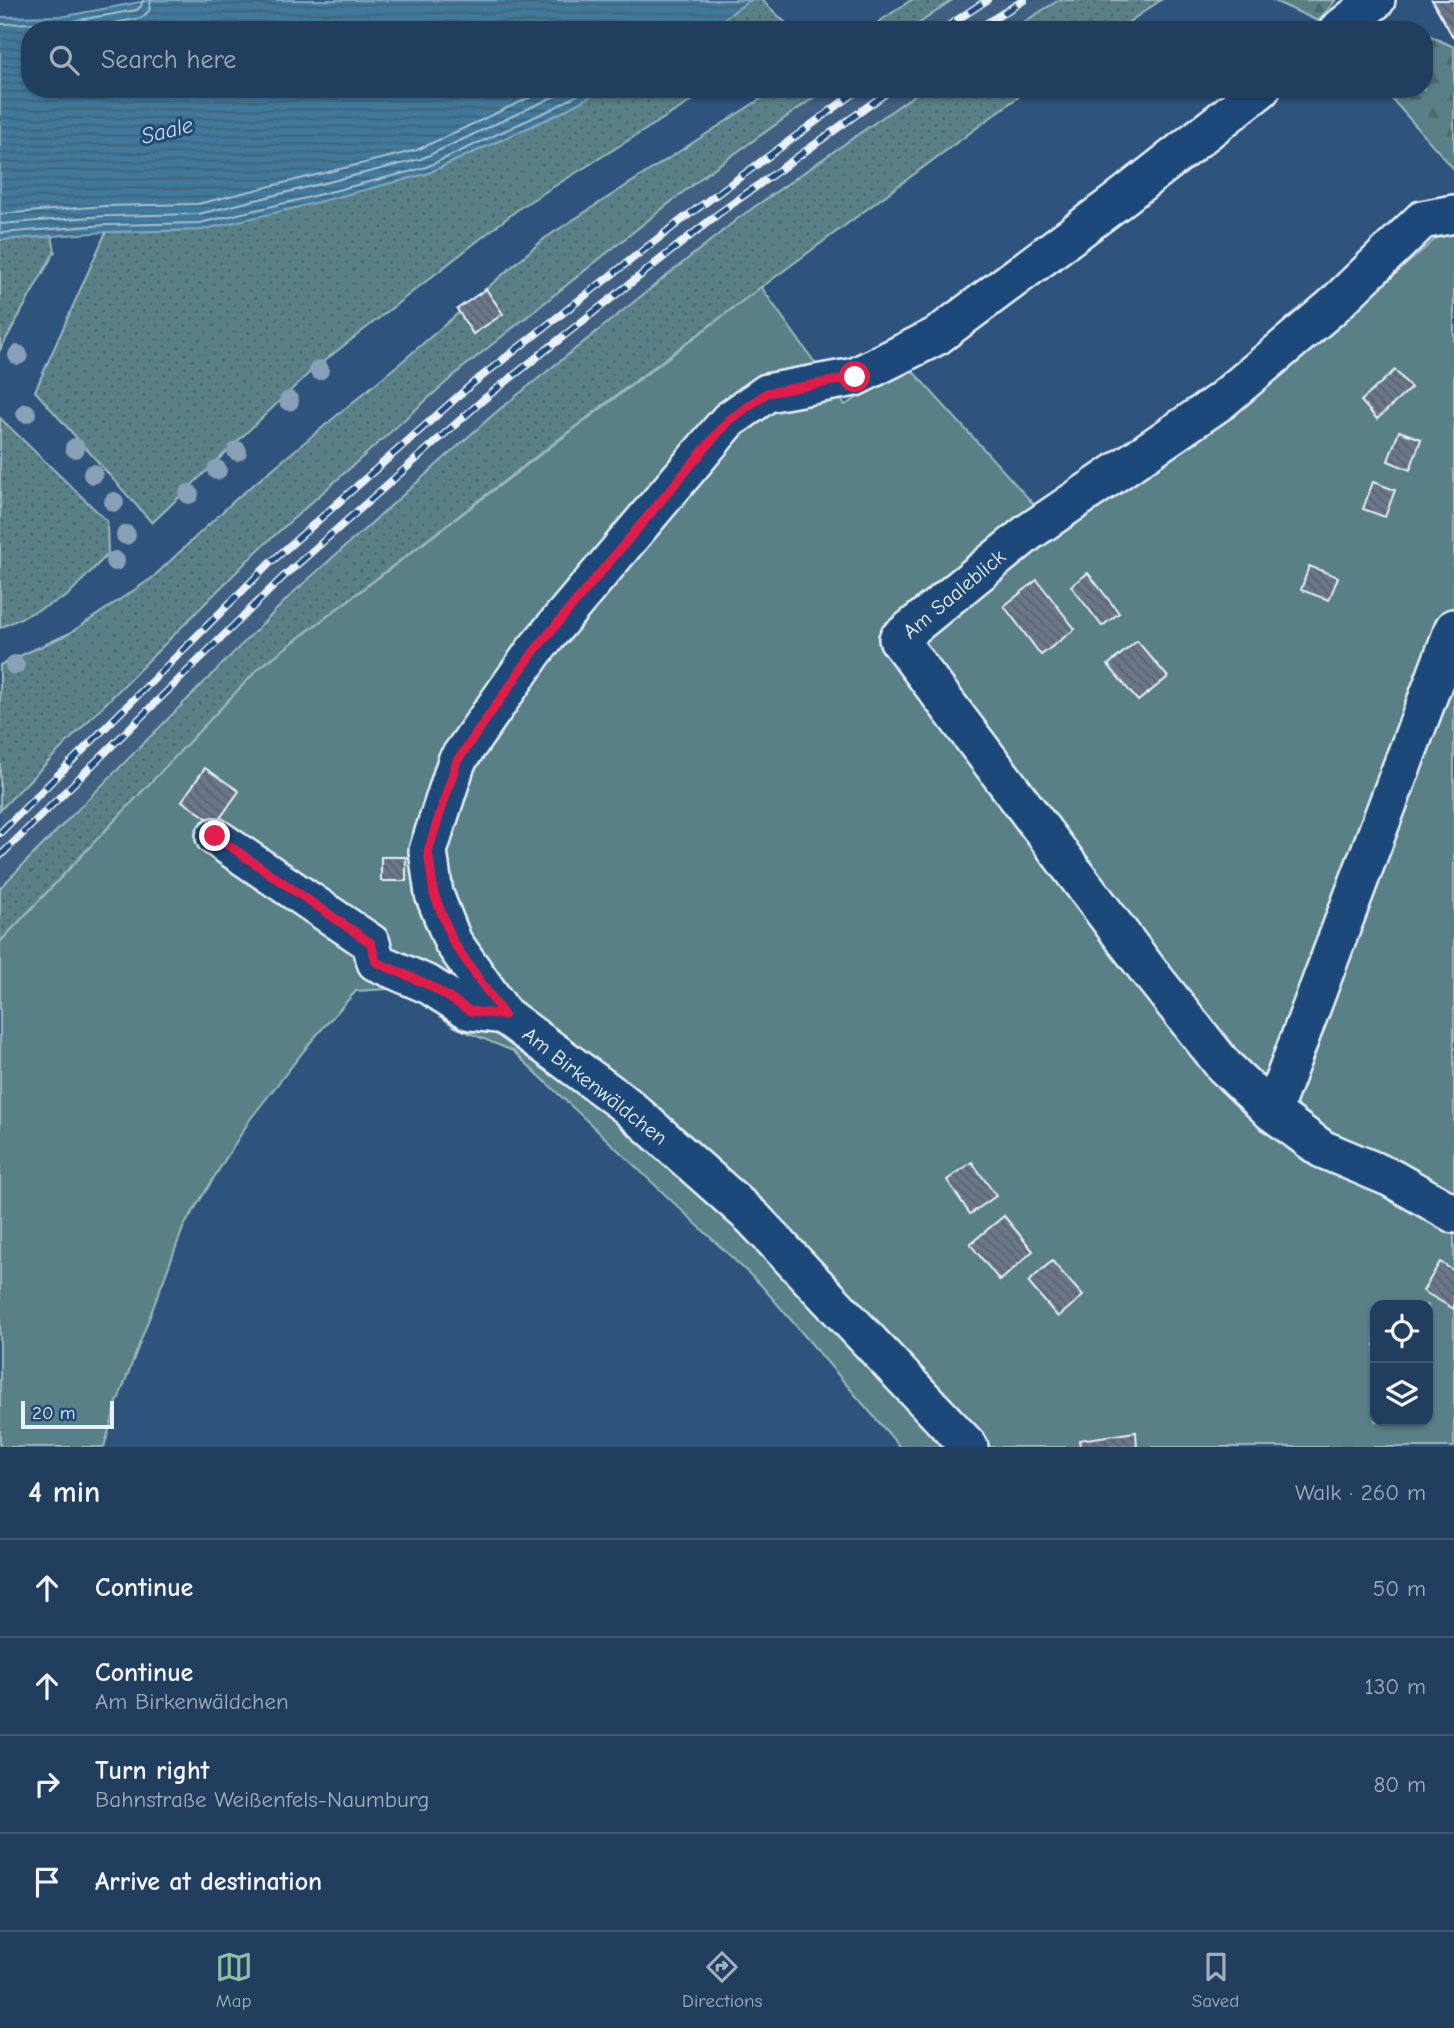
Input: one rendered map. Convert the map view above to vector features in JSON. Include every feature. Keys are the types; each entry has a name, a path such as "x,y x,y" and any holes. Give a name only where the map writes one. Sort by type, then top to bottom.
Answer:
{"street":[{"path":"1349,21 1376,0"},
{"name":"Am Birkenwäldchen","path":"969,1447 753,1218 626,1105 504,1015 453,942 434,894 428,851 457,761 535,650 729,420 767,393 855,377 937,336 1249,98"},
{"name":"Am Saaleblick","path":"1454,214 1422,220 1332,307 1221,401 1029,532 898,639 1147,969 1224,1066 1272,1112 1322,1149 1391,1178 1454,1214"},
{"path":"1272,1112 1454,628"},
{"path":"215,836 371,943 376,962 429,985 470,1011 504,1015"}],"shaded area":[{"path":"952,0 1059,0 1025,21 923,21"},
{"path":"813,98 910,98 740,217 495,413 294,592 0,888 0,810 257,551 460,370 706,174"}],"green space":[{"path":"750,0 762,0 784,21 721,21"},
{"path":"911,0 952,0 923,21 880,21"},
{"path":"1059,0 1161,0 1130,21 1025,21"},
{"path":"1272,0 1336,0 1318,21"},
{"path":"1433,37 1454,47 1454,169 1391,98 1433,98"},
{"path":"587,98 697,98 521,207 310,372 152,523 35,391 106,232 201,230 426,174 558,114"},
{"path":"762,98 813,98 706,174 460,370 257,551 0,810 0,665 70,633 152,578 236,499 545,238"},
{"path":"910,98 1017,98 643,375 258,669 0,942 0,888 294,592 495,413 740,217"},
{"path":"1454,227 1454,1447 900,1447 761,1285 513,1051 455,1027 403,988 356,991 314,1038 251,1118 184,1226 117,1403 104,1447 0,1447 0,942 258,669 761,287 845,405 909,367 1058,531 1342,321 1441,234"},
{"path":"52,236 55,251 0,350 0,240"},
{"path":"0,418 107,521 108,554 66,597 0,628"}],"water":[{"name":"Saale","path":"151,0 750,0 721,21 21,21 21,98 587,98 558,114 426,174 291,209 201,230 106,232 0,240 0,17 66,16"}],"building":[{"path":"1432,0 1454,0 1453,37"},
{"path":"486,289 503,314 473,334 457,309"},
{"path":"1395,370 1411,388 1377,419 1361,401"},
{"path":"1399,431 1421,439 1410,470 1388,461"},
{"path":"1373,482 1395,490 1385,517 1363,509"},
{"path":"1309,566 1338,577 1329,600 1301,590"},
{"path":"1088,573 1119,613 1102,626 1071,586"},
{"path":"1037,580 1075,629 1041,655 1004,606"},
{"path":"1137,641 1168,677 1138,701 1108,665"},
{"path":"205,768 239,791 216,824 182,801"},
{"path":"381,857 406,857 406,881 381,881"},
{"path":"972,1162 996,1196 970,1214 947,1180"},
{"path":"1004,1216 1033,1251 1000,1281 970,1244"},
{"path":"1052,1261 1083,1296 1058,1317 1028,1282"},
{"path":"1440,1262 1454,1271 1454,1309 1423,1291"},
{"path":"1136,1432 1137,1447 1080,1447 1079,1440"}],"railway":[{"path":"956,21 987,0"},
{"path":"990,21 1024,0"},
{"path":"0,833 269,564 472,384 683,219 848,98"},
{"path":"0,856 282,578 484,399 718,214 879,98"}],"route":[{"path":"215,836 371,943 376,962 429,985 470,1011 504,1015 453,942 434,894 428,851 457,761 535,650 729,420 767,393 855,377"}]}
